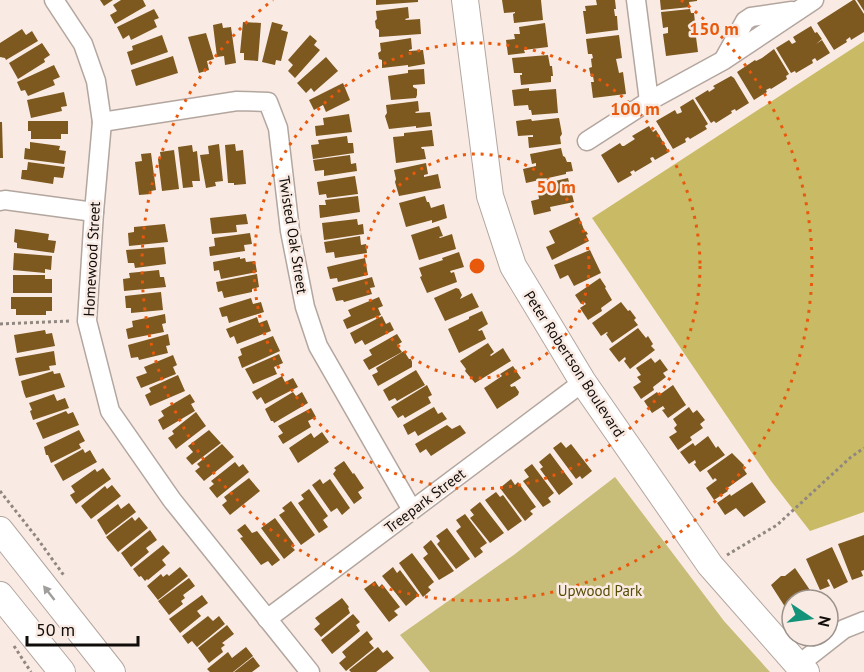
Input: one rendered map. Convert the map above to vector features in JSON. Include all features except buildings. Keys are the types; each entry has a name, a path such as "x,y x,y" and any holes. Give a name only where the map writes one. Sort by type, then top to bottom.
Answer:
{"street":[{"name":"Homewood Street","path":"54,0 82,44 96,81 102,122 87,321 110,411 172,500 310,672"},
{"name":"Peter Robertson Boulevard","path":"465,0 490,196 513,266 583,382 710,565 802,669"},
{"path":"636,0 649,101"},
{"path":"587,141 649,101 724,60 807,4"},
{"name":"Twisted Oak Street","path":"102,122 237,101 268,102 278,128 290,231 305,307 318,346 412,510"},
{"path":"0,201 94,212"},
{"name":"Treepark Street","path":"267,619 583,382"},
{"path":"0,530 112,672"},
{"path":"0,595 62,672"},
{"path":"802,669 844,629 864,621"}],"path":[{"path":"0,324 87,321"},
{"path":"710,565 777,525 851,457 864,448"}],"green space":[{"name":"Upwood Park","path":"615,477 724,621 770,672 430,672 400,635 515,554"}],"shaded area":[{"path":"864,41 864,512 810,531 771,481 592,218"}]}
